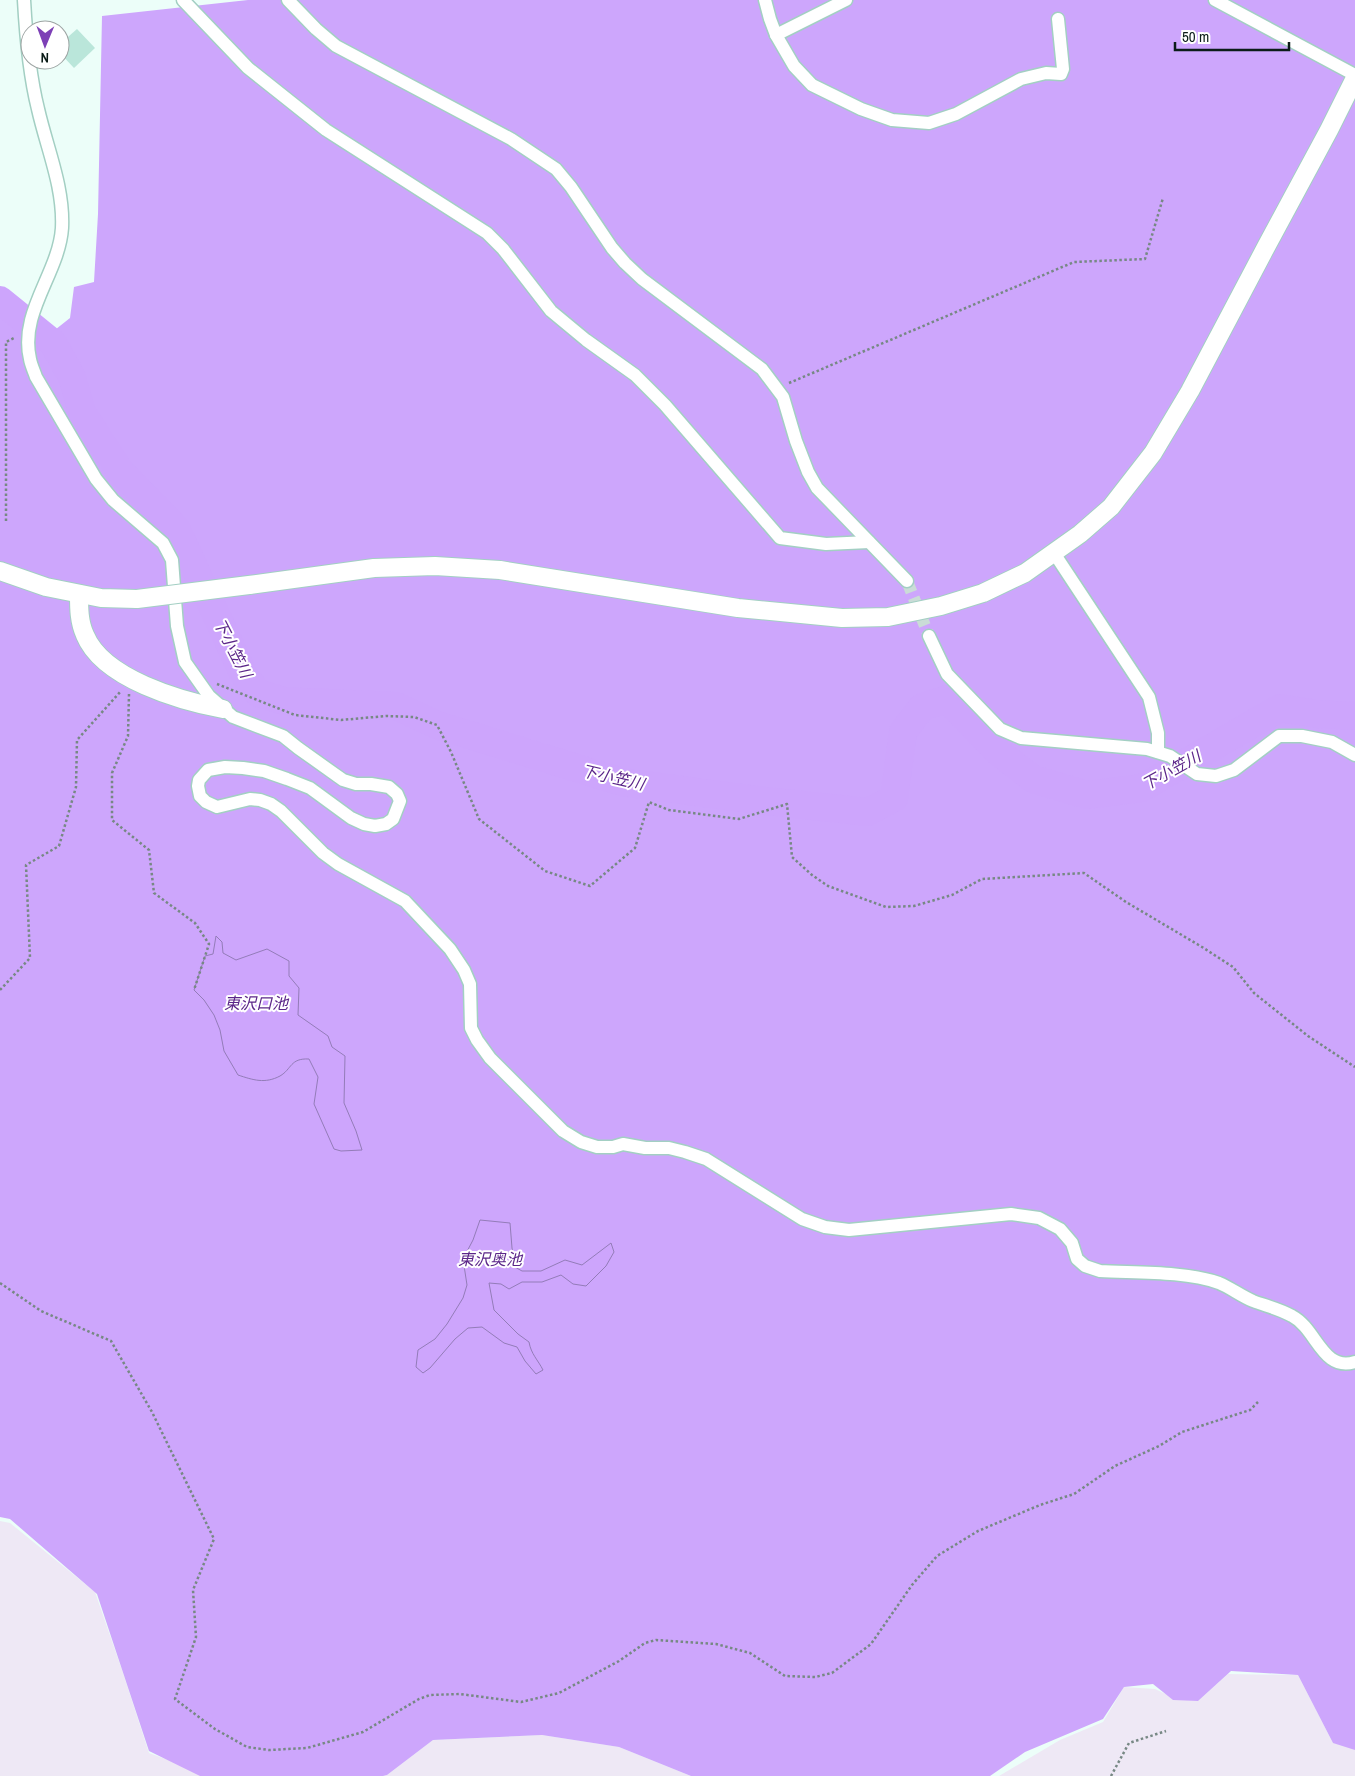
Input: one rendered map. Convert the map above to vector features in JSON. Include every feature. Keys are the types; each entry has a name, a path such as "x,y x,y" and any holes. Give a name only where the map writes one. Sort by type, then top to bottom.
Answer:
{"street":[{"path":"24,0 26,46 31,82 56,174 61,195 62,211 60,240 33,311 28,339 29,359 36,377 96,479 112,500 163,543 168,551 172,560 177,626 185,662 209,696 233,717 283,736 343,780 356,784 371,784 389,788 397,794 400,801 394,819 386,824 375,826 364,824 351,818 310,788 264,771 225,767 208,770 199,780 200,796 206,802 217,807 250,799 271,804 281,811 323,853 338,864 405,901 450,949 464,970 470,984 471,1028 490,1058 562,1131 581,1142 597,1148 623,1144 645,1148 669,1148 706,1160 802,1219 825,1227 848,1230 1011,1214 1039,1218 1060,1229 1072,1243 1077,1259 1085,1266 1100,1270 1198,1278 1219,1284 1251,1300 1294,1316 1311,1331 1325,1354 1335,1362 1347,1364 1355,1362"},
{"path":"183,0 248,68 326,130 487,233 503,249 551,311 586,340 636,375 665,405 780,538 826,544 869,542"},
{"path":"288,0 316,30 336,46 510,139 556,169 571,187 612,248 642,280 762,369 783,396 808,472 817,488 907,581"},
{"path":"765,0 776,35 794,66 812,85 861,109 892,120 929,123 956,114 1022,79 1046,73 1061,74 1063,68 1058,19"},
{"path":"776,35 846,0"},
{"path":"0,571 46,587 78,594 101,598 137,599 374,568 435,566 500,570 738,608 842,618 888,617 941,606 983,593 1025,573 1080,534 1111,507 1152,452 1190,391 1329,130 1355,76 1215,0"},
{"path":"1054,553 1149,697 1158,733 1158,752"},
{"path":"78,594 80,622 86,637 96,653 108,665 134,681 197,704 223,709"},
{"path":"929,636 947,674 1000,729 1021,738 1147,749 1170,756 1197,774 1216,776 1234,770 1278,736 1302,736 1332,742 1355,755"}],"path":[{"path":"776,388 1074,262 1145,259 1163,198"},
{"path":"6,521 6,342 17,337 28,339"},
{"path":"216,683 296,715 341,720 386,716 414,717 438,725 479,819 545,871 590,886 635,848 649,802 669,810 739,819 787,804 792,857 828,886 886,907 914,906 952,895 982,879 1084,873 1126,902 1171,927 1232,967 1254,993 1308,1036 1355,1067"},
{"path":"0,990 30,958 26,865 59,846 76,787 77,740 122,690"},
{"path":"129,692 128,736 112,773 112,820 150,850 154,893 195,923 209,944 194,990"},
{"path":"0,1283 41,1311 112,1340 148,1404 214,1539 193,1590 196,1637 174,1699 215,1729 247,1747 269,1750 307,1748 363,1732 419,1699 430,1695 460,1694 521,1702 559,1693 619,1661 645,1643 656,1640 716,1644 750,1653 785,1676 815,1677 832,1672 871,1644 912,1585 937,1556 978,1531 1040,1505 1074,1494 1115,1466 1159,1446 1182,1432 1250,1410 1258,1402"},
{"path":"1112,1776 1129,1743 1166,1731"}],"shaded area":[{"path":"248,0 1355,0 1355,1750 1333,1743 1298,1675 1231,1671 1198,1701 1173,1700 1153,1684 1124,1687 1103,1719 1025,1752 990,1776 691,1776 619,1747 542,1735 433,1740 387,1775 383,1776 200,1776 149,1751 97,1594 10,1519 0,1517 0,302 46,337 70,318 74,287 94,282 98,214 102,16"},
{"path":"0,1521 10,1523 95,1592 149,1753 212,1776 0,1776"},
{"path":"1228,1674 1298,1675 1333,1743 1355,1720 1355,1776 999,1776 1060,1740 1103,1722 1124,1687 1155,1689 1176,1699 1198,1701"},
{"path":"542,1735 619,1747 691,1776 383,1776 387,1775 433,1740"}],"water":[{"name":"東沢口池","path":"216,936 222,942 223,953 236,960 267,949 289,961 289,976 299,988 298,1015 328,1036 332,1047 345,1056 344,1103 362,1150 341,1151 334,1149 314,1104 318,1077 309,1059 298,1060 280,1076 269,1080 254,1080 238,1075 224,1051 220,1030 214,1015 204,1000 194,990 205,956 213,954"},
{"name":"東沢奥池","path":"480,1220 510,1223 515,1267 522,1271 541,1271 565,1260 582,1265 611,1243 614,1252 606,1266 586,1286 573,1284 561,1275 542,1282 522,1282 509,1289 501,1284 489,1283 494,1310 518,1334 529,1342 543,1370 536,1374 525,1361 517,1347 504,1343 482,1327 468,1328 423,1373 416,1367 418,1350 435,1339 463,1298 467,1285 463,1259 473,1240"}],"building":[{"path":"77,29 95,48 74,68 70,64 70,35"}],"waterway":[{"name":"下小笠川","path":"0,300 53,343 72,377 82,412 120,471 176,528 244,675 258,693 284,701 396,706 437,725 622,782 756,800 868,812 894,798 903,732 922,707 947,699 998,752 1033,779 1087,795 1142,788 1280,708 1317,714 1355,716"}],"tunnel":[{"path":"907,581 929,636"}]}
